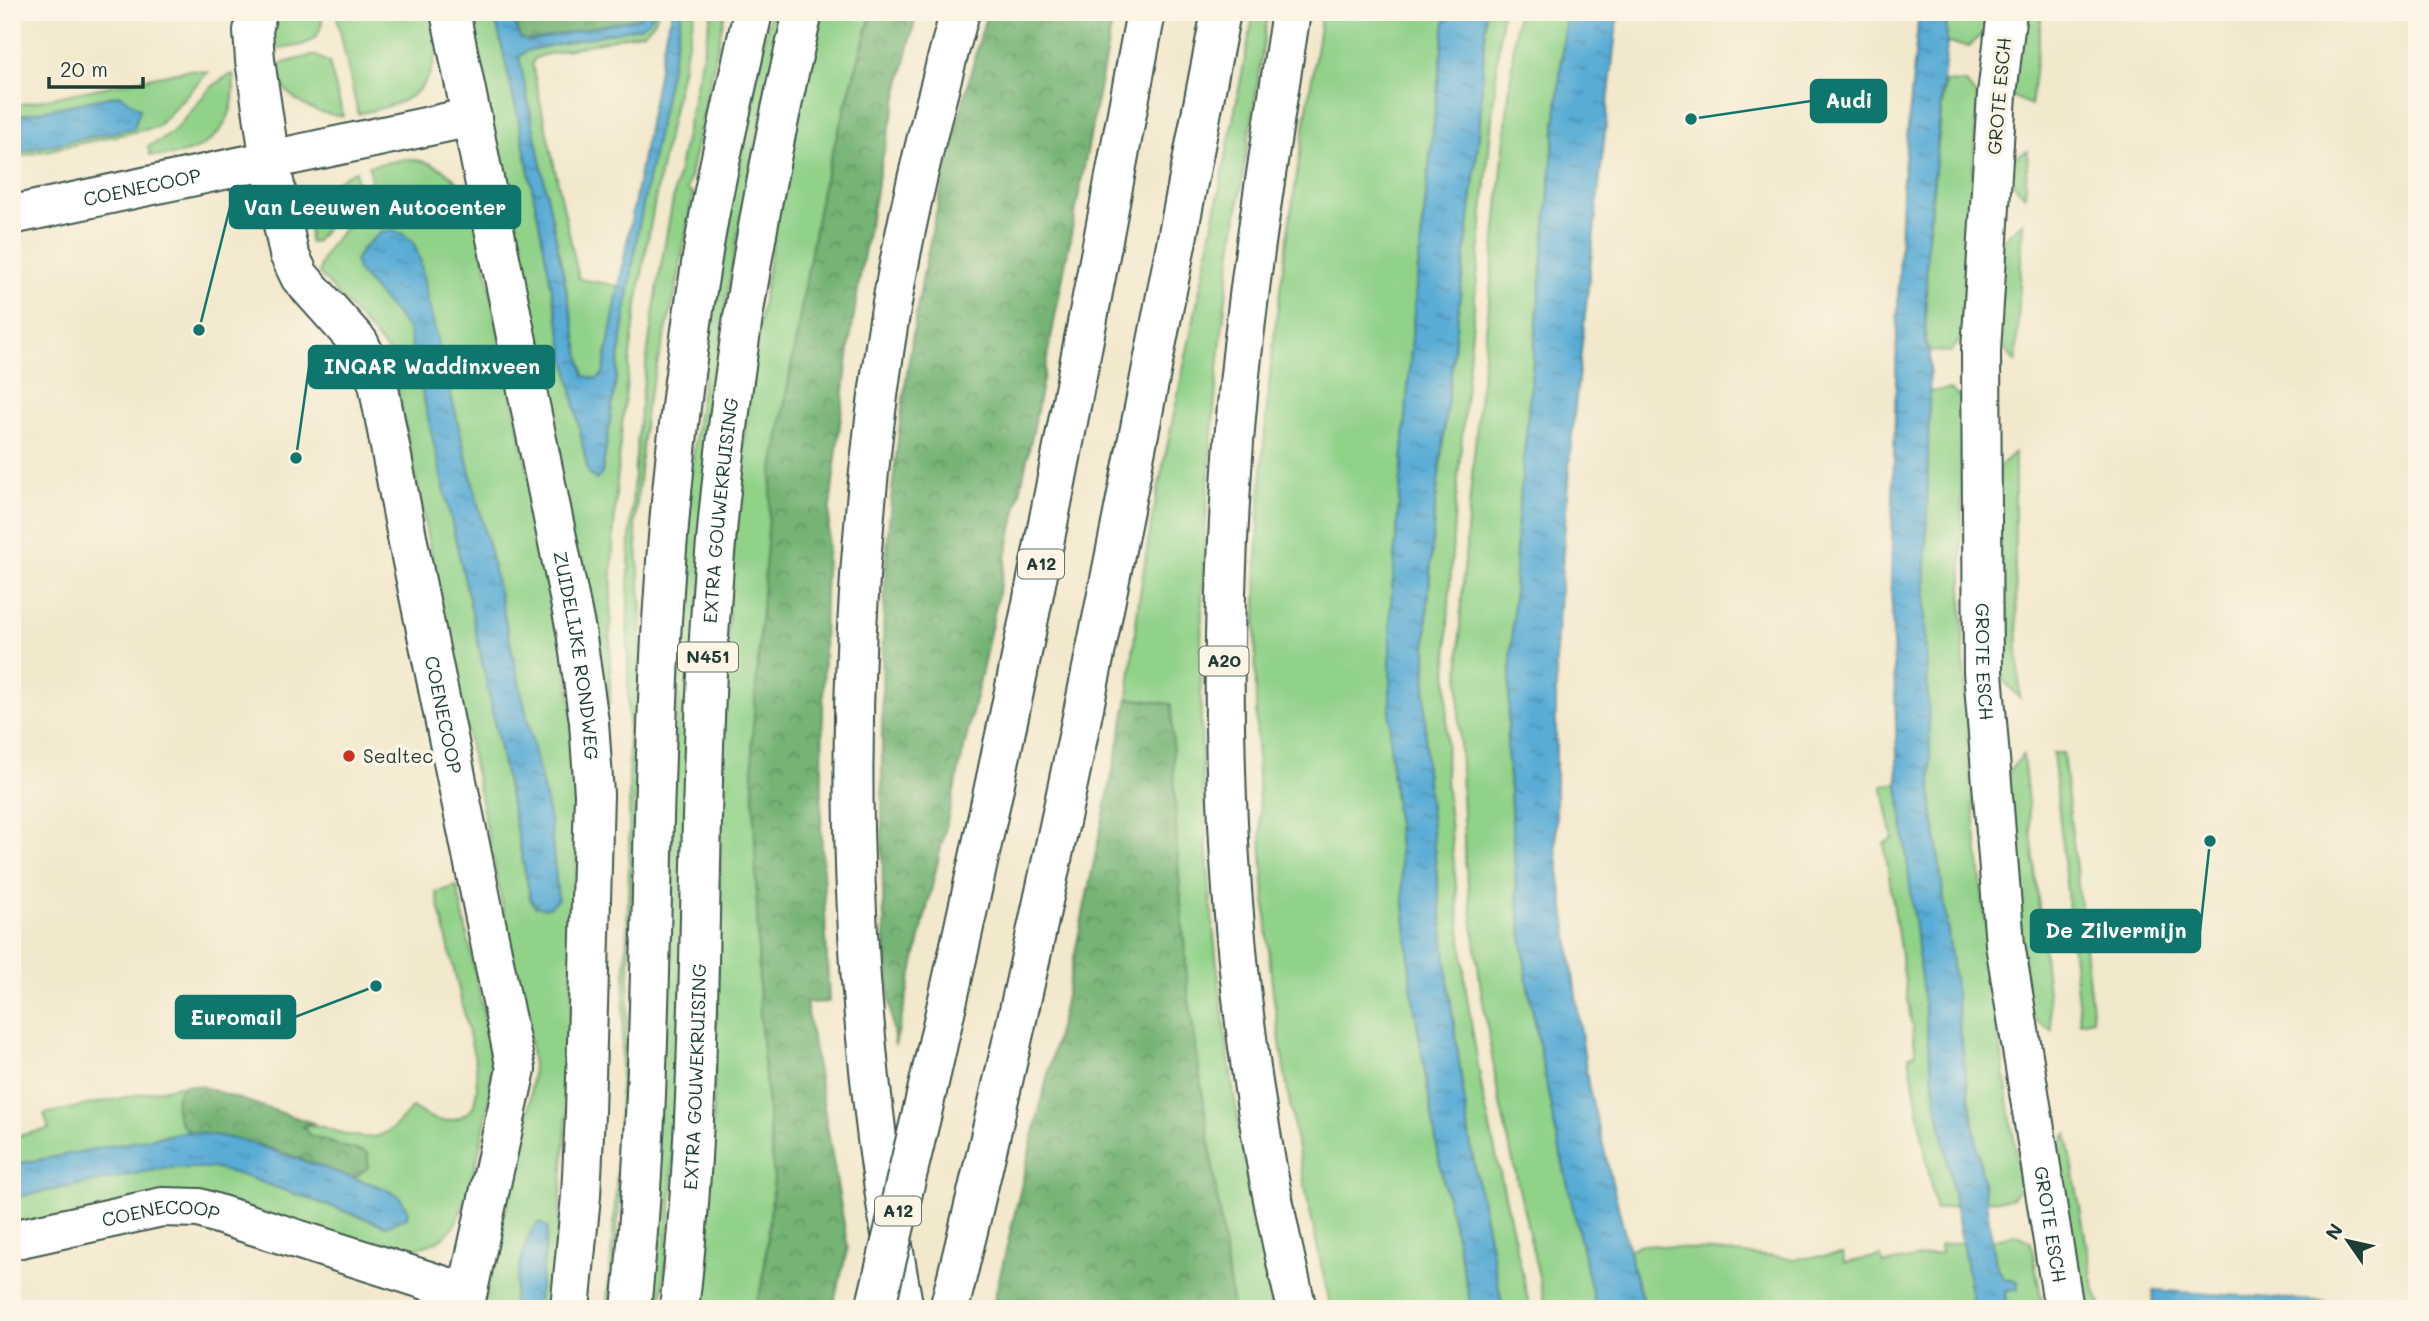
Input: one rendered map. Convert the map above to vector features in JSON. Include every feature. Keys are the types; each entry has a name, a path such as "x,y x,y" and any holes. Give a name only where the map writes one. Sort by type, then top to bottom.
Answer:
{"main road":[{"name":"COENECOOP","path":"12,1240 162,1207 199,1208 466,1301 516,1069 378,383 359,343 300,277 289,254 271,162 253,32 257,12"},
{"name":"ZUIDELIJKE RONDWEG","path":"450,12 576,631 589,722 594,794 592,923 581,1196 570,1309"},
{"name":"N451","path":"631,1309 644,1139 659,672 674,460 709,218 753,12"},
{"name":"EXTRA GOUWEKRUISING","path":"679,1309 693,1131 705,720 718,508 745,297 775,132 803,12"},
{"path":"904,1309 874,1129 858,960 853,835 854,677 865,510 885,345 913,197 960,12"},
{"name":"A12","path":"875,1309 960,950 1018,677 1146,12"},
{"path":"952,1298 1028,972 1098,640 1221,12"},
{"name":"A20","path":"1291,12 1259,217 1245,330 1228,523 1224,655 1226,780 1238,956 1262,1130 1297,1309"},
{"name":"GROTE ESCH","path":"2007,12 1997,94 1980,351 1983,672 2005,944 2064,1309"},
{"name":"COENECOOP","path":"12,215 271,162 472,117"}],"green space":[{"path":"278,12 322,12 322,23 315,37 309,42 275,49 272,45"},
{"path":"336,12 434,12 436,54 433,67 419,89 409,98 395,104 358,114"},
{"path":"464,12 494,12 521,131 588,472 602,474 638,230 682,12 695,12 657,192 628,373 613,538 610,703 605,704"},
{"path":"511,12 537,12 546,17 573,12 645,12 639,18 529,41 520,38"},
{"path":"654,12 658,12 656,18 644,32 544,55 535,58 532,64 579,279 619,286 603,374 597,379 584,376 519,57 526,51 649,21"},
{"path":"712,12 725,12 687,191 693,193 675,296 646,407 635,523 642,610 622,1176 610,1309 606,1309 617,1178 628,910 628,608 636,459 642,394 661,266"},
{"path":"770,12 785,12 753,153 730,277 713,399 671,1207 661,1309 647,1309 687,499 717,273"},
{"path":"822,12 872,12 822,189 772,476 765,592 760,1017 774,1179 763,1281 754,1309 698,1309 712,1126 722,758 731,575 739,485 755,351 777,217"},
{"path":"872,12 917,12 881,164 862,264 830,508 825,590 821,829 829,1002 806,1003 848,1248 832,1309 754,1309 763,1281 774,1179 760,1017 752,739 772,476 822,189"},
{"path":"987,12 1114,12 1033,431 981,675 895,1046 885,945 882,844 883,649 889,522 903,400 921,287 946,168"},
{"path":"1254,12 1268,12 1234,233 1219,359 1207,502 1201,645 1204,811 1219,979 1242,1145 1273,1309 1233,1309 1188,992 1177,849 1171,705 1128,698 1138,606 1152,519"},
{"path":"1322,12 1446,12 1416,287 1390,617 1390,747 1412,992 1440,1165 1472,1309 1331,1309 1298,1151 1273,992 1258,780 1257,560 1263,451 1279,300"},
{"path":"1486,12 1502,12 1454,521 1448,621 1446,780 1466,991 1483,1096 1530,1309 1503,1309 1471,1148 1449,989 1426,772 1427,619 1434,517 1479,135"},
{"path":"1517,12 1566,12 1517,530 1507,747 1516,885 1527,981 1554,1124 1596,1309 1546,1309 1499,1099 1481,989 1465,861 1459,722 1460,621"},
{"path":"1946,12 1988,12 1986,32 1969,46 1947,43"},
{"path":"2021,12 2042,12 2031,105 2011,96"},
{"path":"317,56 329,63 343,116 320,112 300,103 284,88 278,78 274,67 276,65"},
{"path":"187,70 208,72 157,127 12,158 12,153 133,128 120,95 12,117 12,106"},
{"path":"233,74 230,111 224,125 214,137 187,152 150,155 148,146 172,132 210,89"},
{"path":"1945,82 1966,83 1978,98 1962,338 1950,352 1930,351 1925,343 1927,245"},
{"path":"2028,151 2025,196 2006,176 2008,160"},
{"path":"406,159 429,163 456,180 474,209 562,637 573,717 577,857 566,1130 552,1309 537,1309 548,1229 523,1257 511,1309 482,1309 529,1111 533,1066 388,351 319,273 323,257 331,244 368,198 371,184 369,166","holes":["383,231 420,259 550,820 535,907 531,901 471,608 408,329 355,261 361,250"]},
{"path":"356,171 356,193 315,242 310,243 311,220 320,199 335,183"},
{"path":"2023,222 2016,362 1997,342 2001,241"},
{"path":"1949,389 1962,399 1963,638 1976,836 1996,1011 2021,1187 2011,1199 1986,1201 1967,1083 1932,806 1925,625 1929,392"},
{"path":"2015,452 2015,567 2020,698 2000,677 1996,470"},
{"path":"1128,698 1171,704 1177,849 1188,992 1233,1309 992,1309 1062,1015"},
{"path":"2053,753 2063,753 2093,1019 2080,1022"},
{"path":"2023,755 2052,1031 2029,1016 2004,777"},
{"path":"1898,783 1933,1080 1955,1206 1935,1210 1909,1056 1916,1054 1884,843 1893,839 1882,785"},
{"path":"457,886 491,1049 491,1081 485,1123 470,1186 457,1221 443,1237 419,1247 384,1245 381,1253 234,1203 12,1227 12,1198 165,1168 211,1168 235,1173 386,1226 406,1209 390,1192 354,1178 368,1167 358,1149 309,1136 303,1126 316,1125 348,1135 370,1137 388,1132 412,1107 428,1117 443,1121 457,1119 473,1108 477,1090 476,1064 436,892"},
{"path":"184,1085 177,1097 176,1109 189,1131 12,1165 12,1137 49,1129 44,1114"},
{"path":"184,1085 200,1086 313,1123 303,1126 309,1135 368,1154 368,1167 354,1178 256,1144 189,1131 176,1113 177,1095"},
{"path":"2067,1134 2094,1287 2102,1309 2078,1309 2050,1156"},
{"path":"2016,1234 2031,1242 2043,1309 2006,1309 2005,1290 2018,1282 2004,1279 1996,1264 1992,1240"},
{"path":"1962,1242 1974,1309 1645,1309 1628,1250 1641,1244 1795,1259 1843,1254 1844,1263 1881,1256 1883,1264 1941,1253 1940,1245"}],"water":[{"path":"494,12 511,12 520,38 529,41 639,18 645,12 654,12 649,21 640,27 526,51 519,57 584,376 597,379 603,374 666,31 673,12 682,12 638,230 602,474 596,480 588,472 521,131"},
{"path":"1446,12 1486,12 1479,135 1434,517 1427,619 1426,772 1449,989 1471,1148 1503,1309 1472,1309 1440,1165 1412,992 1390,747 1390,617 1416,287"},
{"path":"1566,12 1618,12 1570,453 1556,651 1556,849 1588,1084 1645,1309 1596,1309 1554,1124 1527,981 1516,885 1507,747 1517,530"},
{"path":"1919,12 1946,12 1947,43 1927,245 1925,343 1930,351 1925,625 1932,806 1967,1083 1996,1264 2004,1279 2018,1281 2018,1290 2005,1291 2006,1309 1974,1309 1933,1080 1898,783 1891,582 1897,334 1902,191"},
{"path":"120,95 140,109 134,128 12,153 12,117"},
{"path":"392,230 413,242 420,259 550,820 558,899 544,908 537,907 531,901 471,608 408,329 358,271 355,261 375,237"},
{"path":"189,1131 242,1140 383,1188 399,1196 408,1211 407,1217 387,1226 235,1173 211,1168 165,1168 12,1198 12,1165"},
{"path":"540,1222 548,1228 537,1309 511,1309 525,1248 534,1228"},
{"path":"2153,1290 2417,1308 2417,1309 2154,1309"}],"place":[{"name":"Audi","path":"1691,119"},
{"name":"Van Leeuwen Autocenter","path":"199,330"},
{"name":"INQAR Waddinxveen","path":"296,458"},
{"name":"Sealtec","path":"349,756"},
{"name":"De Zilvermijn","path":"2210,841"},
{"name":"Euromail","path":"376,986"}]}
